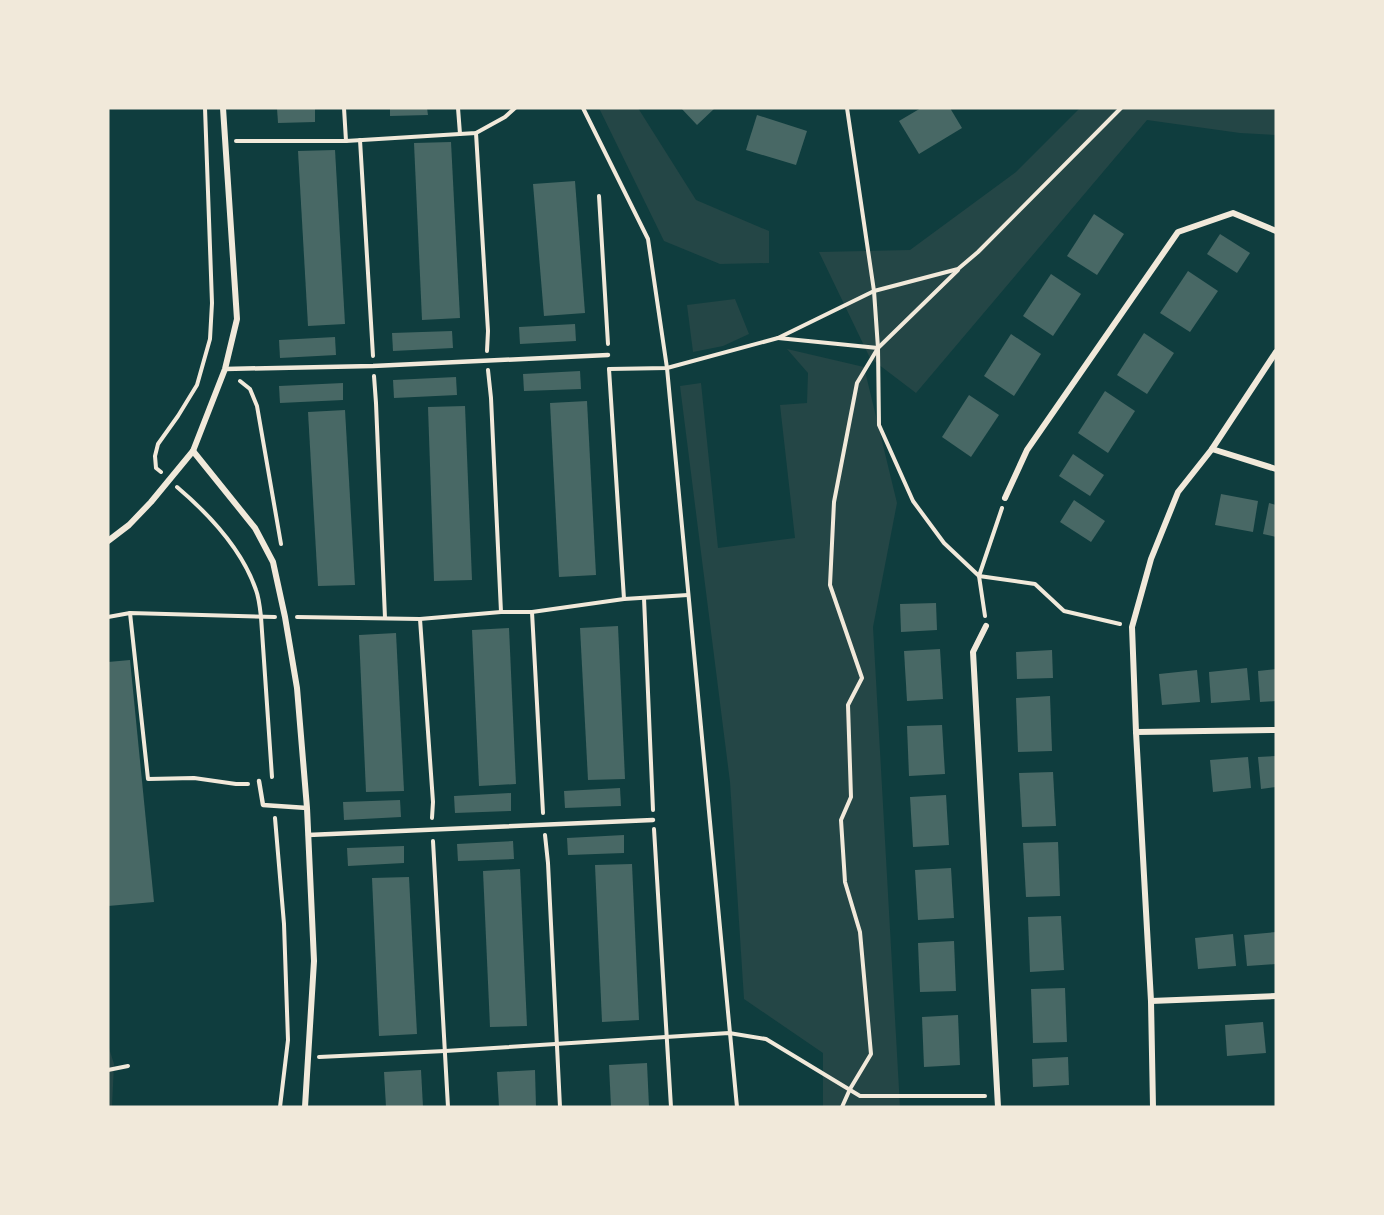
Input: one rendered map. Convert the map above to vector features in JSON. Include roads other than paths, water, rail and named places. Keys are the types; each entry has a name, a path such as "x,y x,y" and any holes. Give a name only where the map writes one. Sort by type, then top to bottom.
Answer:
{"street":[{"path":"108,541 129,525 170,481 193,451 225,369 237,319 224,108"},
{"path":"1005,498 1027,450 1178,232 1233,213 1276,231"},
{"path":"1153,1107 1151,1001 1132,627 1151,559 1178,492 1212,449 1276,352"},
{"path":"1212,449 1276,469"},
{"path":"193,451 255,528 273,562 285,617 297,688 307,808 314,961 305,1107"},
{"path":"986,626 973,652 998,1107"},
{"path":"1136,732 1276,730"},
{"path":"1151,1001 1276,996"}],"lane":[{"path":"225,369 373,366 608,355"},
{"path":"259,783 263,805 307,808"},
{"path":"308,835 654,820"}]}
